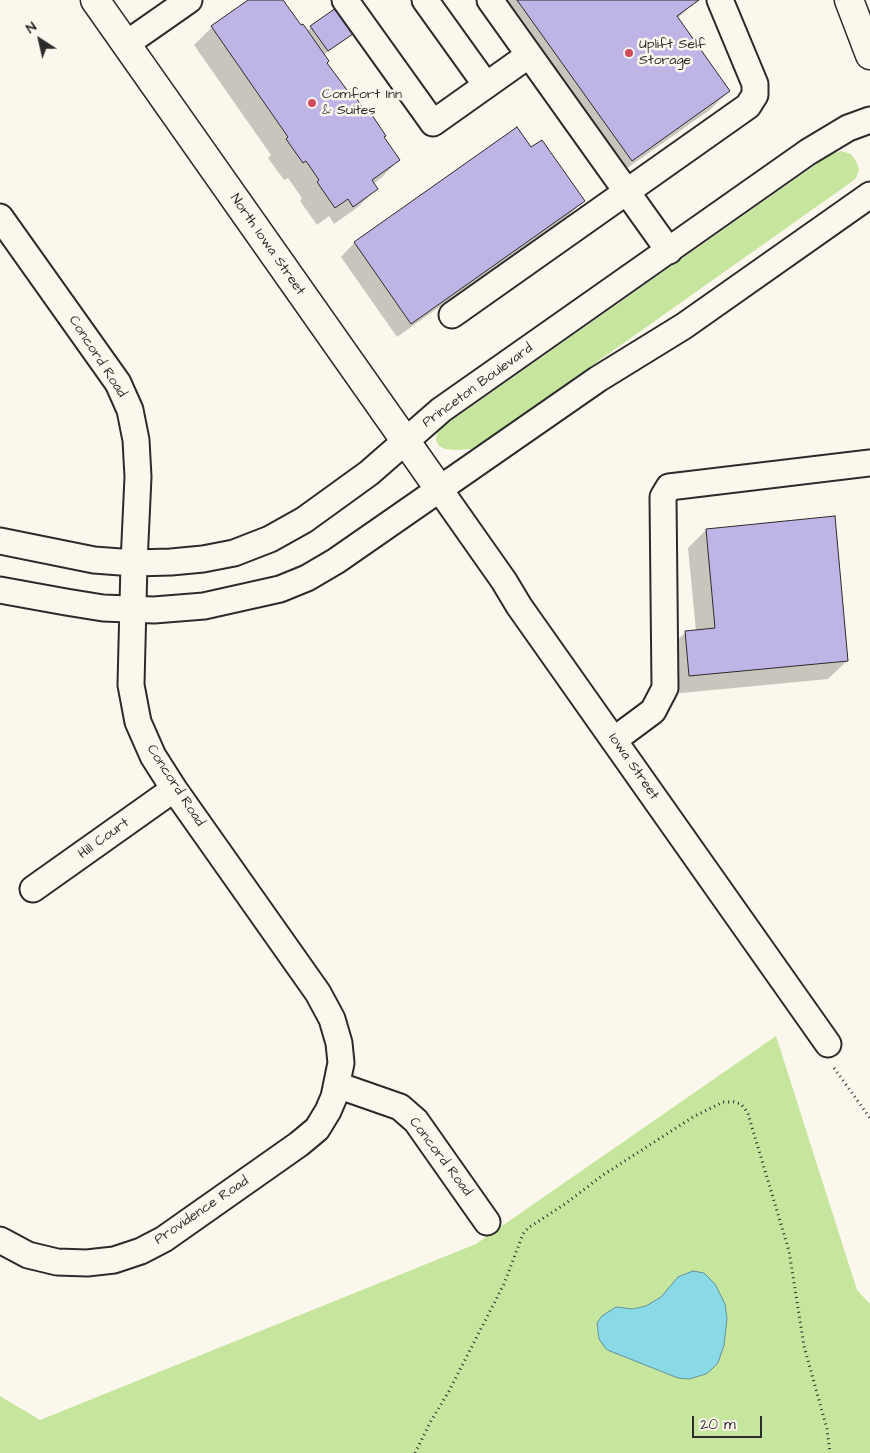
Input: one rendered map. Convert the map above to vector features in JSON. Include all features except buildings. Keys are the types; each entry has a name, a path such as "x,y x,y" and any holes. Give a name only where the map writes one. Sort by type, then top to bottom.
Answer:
{"main road":[{"name":"North Iowa Street","path":"95,0 440,490"},
{"path":"849,0 870,55"}],"street":[{"path":"126,44 189,0"},
{"path":"345,0 433,123 529,55"},
{"path":"425,0 486,86"},
{"path":"490,0 668,251"},
{"path":"452,314 748,106 755,95 755,84 720,0"},
{"name":"Princeton Boulevard","path":"0,541 94,560 134,563 203,559 234,553 270,539 304,520 362,478 441,410 808,152 848,128 870,120"},
{"path":"0,590 103,608 154,610 204,606 280,589 307,578 440,490 598,380 684,326 870,195"},
{"name":"Concord Road","path":"0,217 118,383 130,410 136,440 138,477 131,685 138,722 153,756 174,789 318,993 332,1019 339,1043 341,1063 337,1085 400,1107 416,1121 487,1222"},
{"path":"614,740 653,712 665,688 663,497 669,487 870,463"},
{"name":"Iowa Street","path":"440,490 504,580 519,606 828,1044"},
{"name":"Hill Court","path":"33,889 174,789"},
{"name":"Providence Road","path":"0,1240 28,1255 57,1262 87,1263 114,1260 141,1251 164,1239 299,1144 317,1128 328,1111 337,1085"}],"path":[{"path":"828,1044 828,1060 870,1118"},
{"path":"415,1453 430,1421 449,1392 499,1292 523,1234 528,1228 565,1204 603,1175 693,1117 723,1102 741,1104 748,1114 789,1251 804,1346 827,1430 830,1453"}],"green space":[{"path":"841,151 851,154 859,170 856,178 850,183 478,446 471,449 455,450 439,446 436,440 437,433 441,428 831,154"},
{"path":"776,1036 857,1290 870,1304 870,1453 0,1453 0,1396 40,1420 476,1244"}],"water":[{"path":"693,1271 704,1273 715,1284 725,1304 727,1319 724,1345 718,1363 710,1371 689,1379 678,1378 606,1349 599,1339 597,1323 602,1316 616,1307 633,1309 646,1306 661,1297 678,1277"}],"place":[{"name":"Uplift Self Storage","path":"629,53"},
{"name":"Comfort Inn & Suites","path":"312,103"}]}
